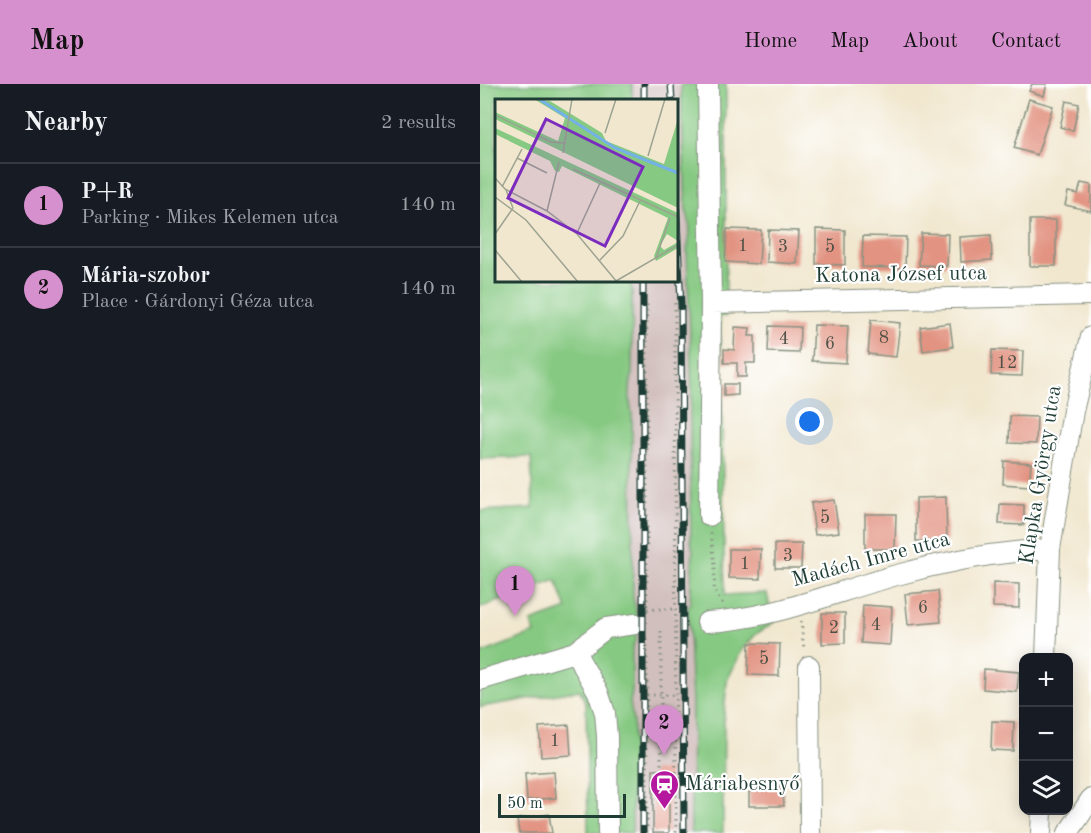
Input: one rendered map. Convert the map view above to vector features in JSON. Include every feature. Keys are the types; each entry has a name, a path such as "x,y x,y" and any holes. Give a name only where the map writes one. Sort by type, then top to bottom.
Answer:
{"street":[{"path":"708,84 711,303 709,516"},
{"name":"Katona József utca","path":"711,303 1091,295"},
{"name":"Klapka György utca","path":"1046,653 1050,549 1073,411 1091,337"},
{"name":"Madách Imre utca","path":"707,622 739,620 898,575 959,561 1021,551 1050,549"},
{"path":"480,680 575,652 606,628 643,625"},
{"path":"575,652 598,692 605,713 608,833"},
{"path":"809,666 810,833"},
{"path":"1068,833 1091,799"},
{"path":"1041,833 1042,815"}],"path":[{"path":"647,833 647,695 643,625 647,609 648,303"},
{"path":"675,303 676,833"},
{"path":"709,516 715,565 714,591 739,620"},
{"path":"800,604 803,648 809,666"},
{"path":"647,609 675,609"},
{"path":"661,631 661,770"},
{"path":"647,695 676,695"}],"shaded area":[{"path":"632,84 681,84 686,210 690,219 690,239 687,250 692,393 690,412 693,551 688,609 692,703 691,833 632,833 633,722 630,702 632,647 636,639 636,610 633,598 632,415 630,406 632,288 629,282 678,282 678,99 632,99"}],"green space":[{"path":"480,84 632,84 632,99 495,99 495,282 629,282 632,288 630,405 632,415 633,598 636,610 636,639 632,648 630,702 633,722 632,833 588,833 586,704 580,690 480,707 480,654 535,633 531,622 567,609 556,580 480,608 480,511 533,508 531,457 480,459"},
{"path":"681,84 726,84 726,316 720,316 725,595 767,593 773,623 756,634 742,650 727,681 724,714 723,833 691,833 692,703 688,609 693,551 690,412 692,393 687,250 690,230 686,210"}],"building":[{"path":"1032,84 1047,84 1044,96 1029,91"},
{"path":"1029,99 1053,106 1037,155 1014,148"},
{"path":"1066,101 1079,104 1073,131 1060,127"},
{"path":"1081,183 1091,185 1091,211 1065,205 1068,192 1078,194"},
{"path":"1030,220 1056,220 1056,266 1030,266"},
{"path":"727,229 761,230 759,264 725,262"},
{"path":"816,229 845,230 845,265 816,264"},
{"path":"768,230 799,231 797,264 767,262"},
{"path":"921,233 948,234 947,266 919,265"},
{"path":"991,235 992,260 961,262 960,237"},
{"path":"863,236 906,237 905,268 862,267"},
{"path":"871,320 900,323 896,357 868,354"},
{"path":"950,323 953,347 923,351 920,327"},
{"path":"814,325 848,326 846,363 812,361"},
{"path":"769,326 800,327 799,353 768,352"},
{"path":"735,327 750,328 749,336 755,336 755,363 746,363 746,377 737,377 737,363 724,363 724,349 734,350"},
{"path":"992,350 1023,351 1022,376 991,375"},
{"path":"724,384 738,384 738,395 724,396"},
{"path":"1010,416 1037,417 1036,444 1009,443"},
{"path":"1004,461 1031,463 1029,486 1003,484"},
{"path":"946,497 947,541 916,541 916,498"},
{"path":"834,500 839,532 815,535 811,503"},
{"path":"1000,504 1024,505 1024,525 999,524"},
{"path":"865,514 896,514 895,549 865,549"},
{"path":"775,544 802,544 801,568 775,568"},
{"path":"729,549 761,549 760,579 729,578"},
{"path":"993,583 1019,584 1019,608 993,607"},
{"path":"938,591 941,622 908,625 905,594"},
{"path":"863,605 892,607 890,645 861,643"},
{"path":"822,613 845,613 845,643 822,644"},
{"path":"749,643 780,644 779,676 748,675"},
{"path":"984,669 1019,672 1017,692 983,689"},
{"path":"992,721 1014,722 1013,751 991,750"},
{"path":"569,725 571,755 541,757 539,727"},
{"path":"653,770 669,770 669,833 653,833"},
{"path":"554,772 556,798 527,800 525,774"},
{"path":"780,782 784,806 749,806 749,792 754,792 754,783"},
{"path":"549,814 552,833 519,833 517,819"}],"railway":[{"path":"644,84 644,99"},
{"path":"671,84 672,99"},
{"path":"678,241 681,305 684,833"},
{"path":"643,282 643,833"}],"place":[{"name":"P+R","path":"515,616"},
{"name":"Mária-szobor","path":"664,755"},
{"name":"Máriabesnyő","path":"664,810"}]}
